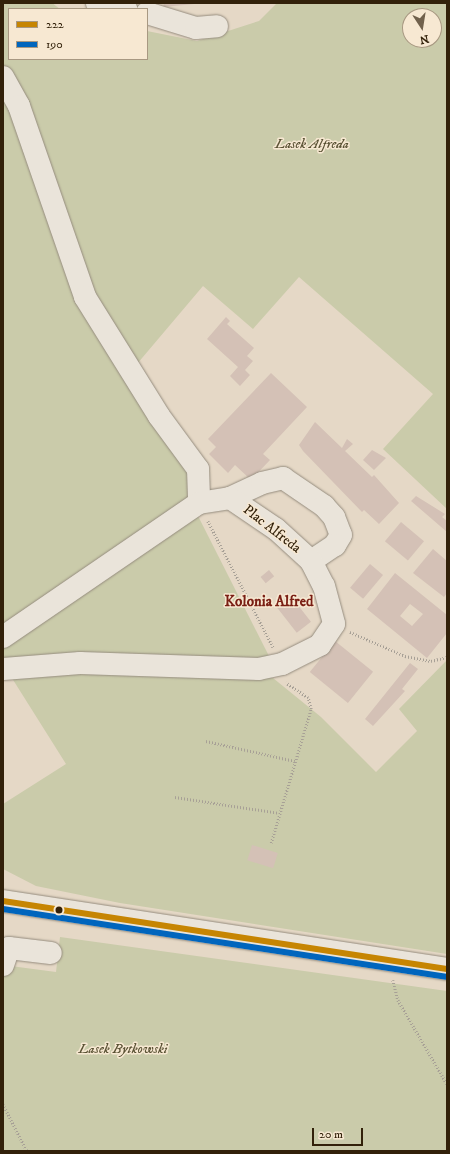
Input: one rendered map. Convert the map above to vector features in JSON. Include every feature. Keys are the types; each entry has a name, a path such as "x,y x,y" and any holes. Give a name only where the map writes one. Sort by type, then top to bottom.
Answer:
{"street":[{"path":"97,3 121,8"},
{"path":"148,13 196,28 217,26"},
{"path":"3,77 19,106 85,297 159,416 198,469 199,503"},
{"path":"230,498 262,483 283,478 318,501 334,517 341,535 335,545 311,561"},
{"name":"Plac Alfreda","path":"3,637 199,503 230,498 276,529 311,561 324,586 334,624"},
{"path":"3,669 80,663 220,670 259,669 282,664 320,645 334,624"},
{"path":"4,901 447,969"},
{"path":"3,965 9,948 52,953"}],"path":[{"path":"199,503 282,664 286,684 311,703 271,843"},
{"path":"334,624 366,642 405,656 431,661 447,657"},
{"path":"206,741 295,761"},
{"path":"175,797 279,813"},
{"path":"392,977 398,1000 447,1084"},
{"path":"3,1104 4,1109 27,1151"}],"green space":[{"name":"Lasek Alfreda","path":"3,3 52,3 59,8 8,8 8,60 148,60 148,31 197,41 259,21 277,3 447,3 447,509 383,449 433,394 299,277 253,329 203,286 126,377 192,464 194,496 3,628"},
{"path":"196,512 271,660 3,666 3,643"},
{"path":"447,660 447,954 120,903 36,886 3,869 3,804 66,764 10,675 134,673 273,678 321,717 376,772 417,731 399,709"},
{"name":"Lasek Bytkowski","path":"60,937 447,991 447,1151 3,1151 3,965 56,972"}],"building":[{"path":"164,3 194,3 194,4 163,7"},
{"path":"226,317 230,321 227,324 254,348 247,356 253,361 245,370 250,375 240,386 230,376 238,367 207,339"},
{"path":"271,373 307,407 263,454 270,460 251,480 235,465 228,473 209,454 216,447 208,439"},
{"path":"315,422 342,448 347,439 353,444 345,451 372,477 374,475 399,503 379,524 364,510 362,512 299,445"},
{"path":"372,450 386,458 374,470 363,460"},
{"path":"416,496 445,514 442,517 447,521 447,532 411,501"},
{"path":"401,522 424,541 408,560 385,541"},
{"path":"433,549 447,561 447,593 444,597 413,573"},
{"path":"370,564 383,575 363,599 350,588"},
{"path":"269,570 274,576 266,583 261,577"},
{"path":"395,573 447,615 447,633 427,658 367,609","holes":["410,604 423,614 412,626 400,616"]},
{"path":"290,595 311,622 297,633 276,606"},
{"path":"335,641 373,672 348,703 310,672"},
{"path":"410,663 418,669 402,689 405,691 373,726 365,719"},
{"path":"252,845 278,853 273,868 247,860"}],"transit line":[{"name":"222","path":"3,901 447,969"},
{"name":"190","path":"3,909 446,977"}],"district":[{"name":"Kolonia Alfred","path":"269,602"}]}
